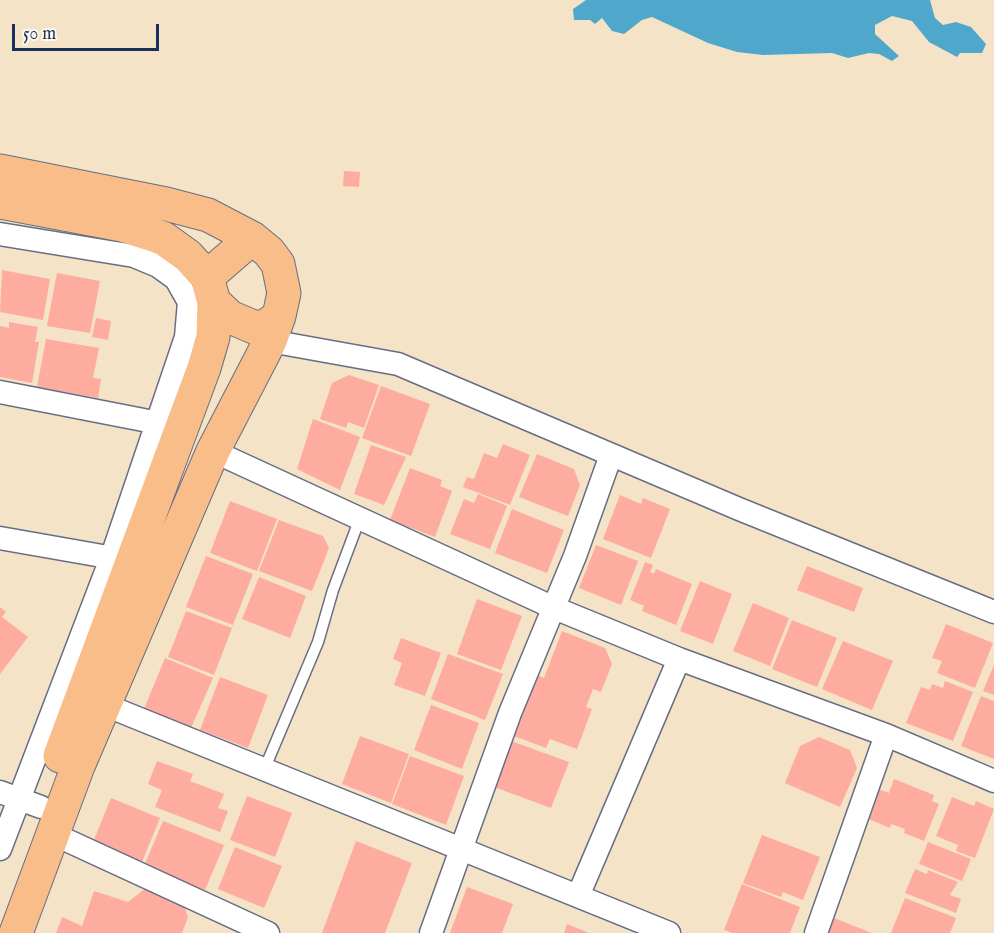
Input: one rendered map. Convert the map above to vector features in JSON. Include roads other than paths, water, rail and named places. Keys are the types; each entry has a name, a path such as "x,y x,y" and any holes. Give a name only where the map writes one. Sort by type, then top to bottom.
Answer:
{"main road":[{"path":"0,171 176,206 208,215 252,238 278,264 284,293 274,329 213,452 105,705 27,808 16,933"},
{"path":"0,202 122,225 163,238 188,256 230,317 256,328 266,326 274,329"},
{"path":"0,916 27,808 170,426 213,337 210,290 252,238"}],"street":[{"path":"0,234 134,256 158,266 176,279 189,302 186,337 170,426 0,392"},
{"path":"274,329 398,364 612,455 994,612"},
{"path":"213,452 552,607 679,659 886,735 994,781"},
{"path":"430,933 552,607 612,455"},
{"path":"0,538 122,559"},
{"path":"578,896 679,659"},
{"path":"105,705 669,933"},
{"path":"816,933 886,735"},
{"path":"0,849 27,808 259,931"}],"lane":[{"path":"264,771 318,642 333,590 360,518"}],"water":[{"path":"586,0 930,0 935,18 943,25 956,22 971,27 986,44 982,53 960,53 957,57 929,42 912,21 892,16 875,25 875,34 899,56 892,61 879,54 869,53 848,58 832,53 763,55 737,52 708,43 652,17 642,20 624,34 612,31 602,18 595,24 590,20 574,20 573,9"}]}
